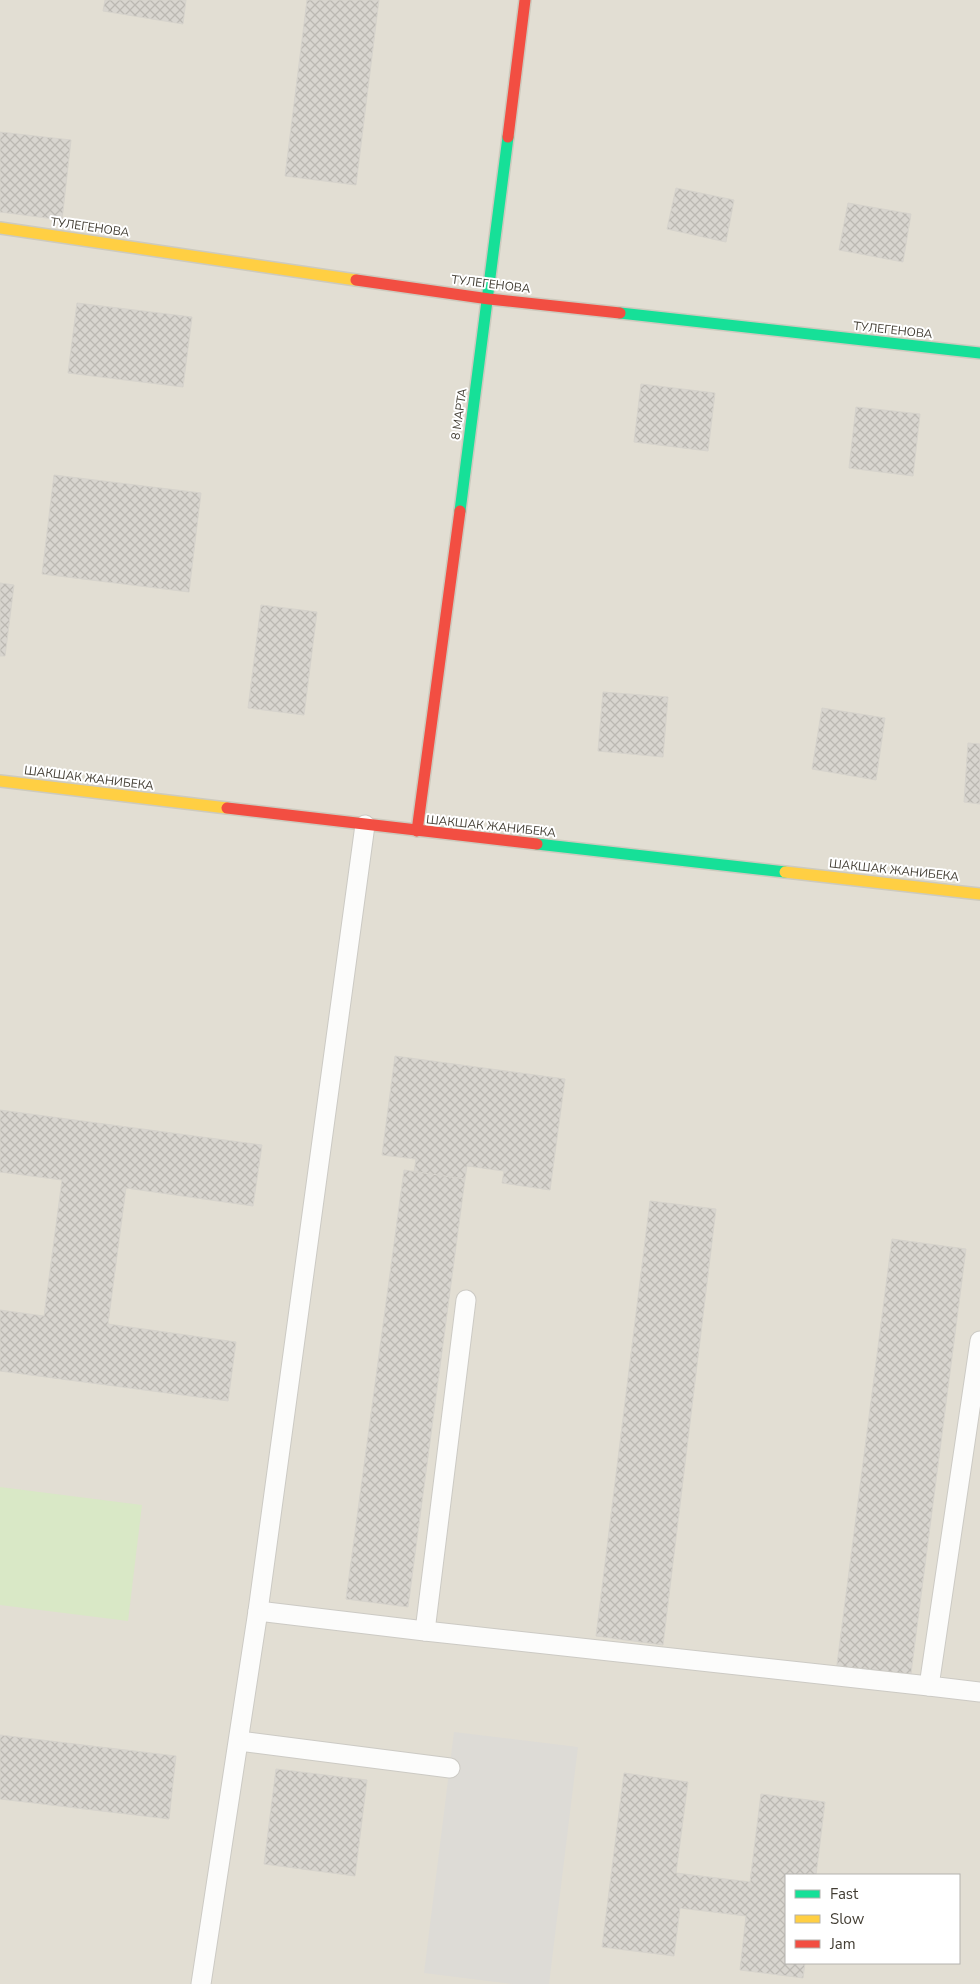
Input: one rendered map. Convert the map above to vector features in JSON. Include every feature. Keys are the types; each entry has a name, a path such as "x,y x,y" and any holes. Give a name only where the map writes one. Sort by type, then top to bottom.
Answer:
{"street":[{"name":"8 МАРТА","path":"417,831 489,299 525,0"},
{"name":"ТУЛЕГЕНОВА","path":"0,228 489,299 980,353"},
{"name":"ШАКШАК ЖАНИБЕКА","path":"0,781 417,831 980,894"}],"lane":[{"path":"201,1984 258,1611 365,825"},
{"path":"425,1631 466,1300"},
{"path":"929,1686 980,1341"},
{"path":"258,1611 980,1692"},
{"path":"239,1741 450,1768"}],"shaded area":[{"path":"0,0 980,0 980,1984 0,1984"},
{"path":"454,1732 578,1747 549,1984 513,1984 424,1973"}],"green space":[{"path":"0,1487 142,1505 128,1621 0,1605"}],"building":[{"path":"105,0 186,0 183,24 103,11"},
{"path":"307,0 379,0 356,185 285,176"},
{"path":"0,132 71,140 62,220 0,212"},
{"path":"676,188 734,200 726,242 667,229"},
{"path":"848,203 911,214 903,262 839,250"},
{"path":"77,303 192,317 183,387 68,373"},
{"path":"641,384 715,393 708,451 634,442"},
{"path":"856,407 920,414 913,476 849,468"},
{"path":"54,475 201,493 189,592 42,574"},
{"path":"0,583 14,585 5,656 0,656"},
{"path":"261,605 317,612 304,715 248,708"},
{"path":"603,692 668,697 663,757 598,751"},
{"path":"822,708 885,718 876,780 812,769"},
{"path":"968,743 980,744 980,804 964,802"},
{"path":"395,1056 565,1079 550,1190 502,1183 504,1171 467,1166 465,1179 414,1172 416,1159 382,1155"},
{"path":"0,1110 262,1145 253,1206 126,1188 108,1324 236,1342 228,1401 0,1371 0,1310 44,1316 62,1180 0,1172"},
{"path":"404,1170 465,1179 408,1607 346,1599"},
{"path":"650,1201 716,1209 663,1645 596,1636"},
{"path":"892,1239 966,1249 910,1681 836,1672"},
{"path":"0,1735 176,1756 169,1819 0,1799"},
{"path":"276,1769 367,1780 355,1876 264,1864"},
{"path":"624,1773 688,1782 676,1873 750,1882 761,1794 825,1802 816,1874 785,1874 785,1964 805,1964 803,1978 740,1970 746,1916 680,1908 674,1956 602,1947"}],"traffic: fast":[{"path":"460,511 508,137"},
{"path":"620,313 980,353"},
{"path":"537,844 785,872"}],"traffic: slow":[{"path":"0,228 356,280"},
{"path":"0,781 227,808"},
{"path":"785,872 980,894"}],"traffic: jam":[{"path":"508,137 525,0"},
{"path":"356,280 489,299 620,313"},
{"path":"417,831 460,511"},
{"path":"227,808 537,844"}]}
